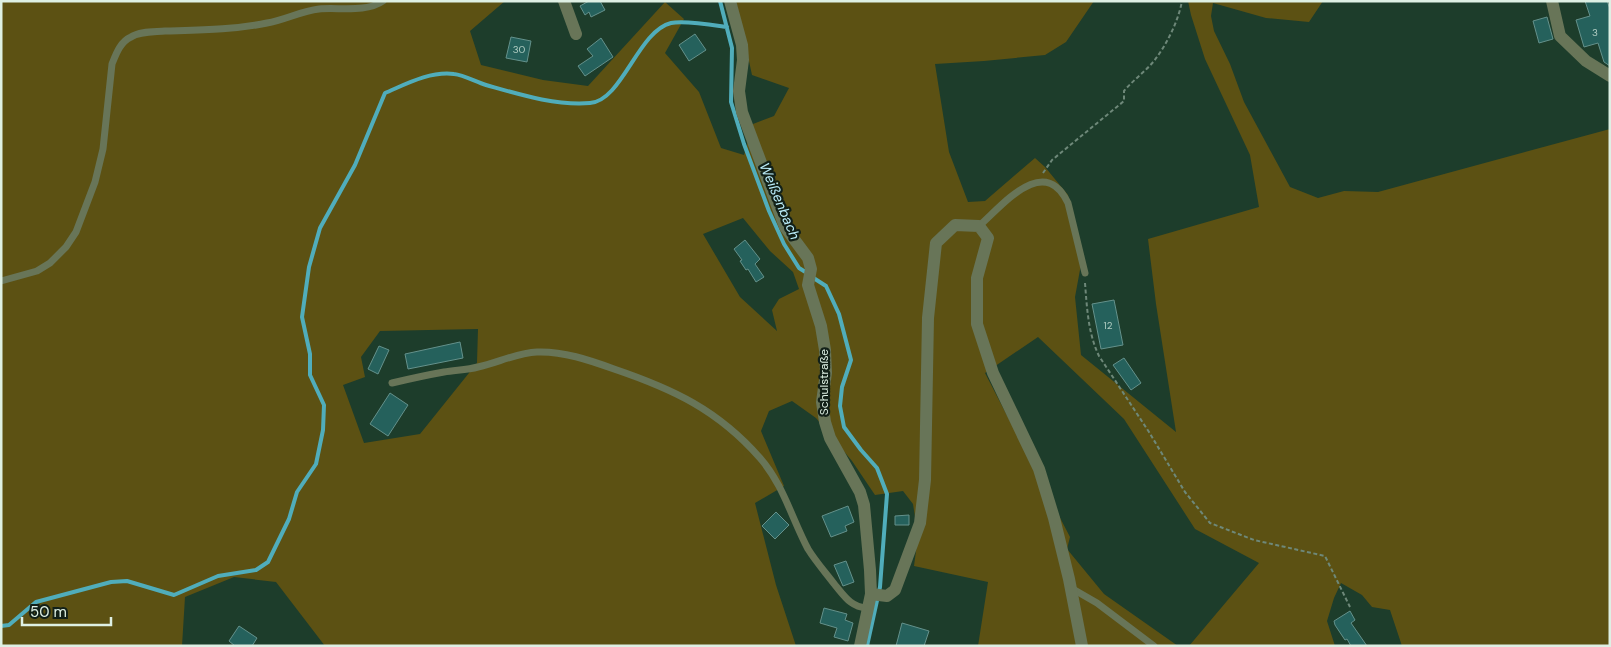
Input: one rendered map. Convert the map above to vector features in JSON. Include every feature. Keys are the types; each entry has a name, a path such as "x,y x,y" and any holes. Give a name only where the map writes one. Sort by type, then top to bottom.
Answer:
{"street":[{"path":"564,1 576,34"},
{"name":"Schulstraße","path":"730,1 742,45 743,60 739,91 742,112 785,227 808,258 811,269 808,285 821,326 825,350 826,373 822,402 824,422 830,438 860,492 864,505 870,570 877,595"},
{"path":"1552,1 1560,36 1586,62 1610,76"},
{"path":"860,646 867,608 877,595 895,590 920,523 925,480 928,318 936,243 955,225 979,226 988,238 977,278 977,324 993,373 1039,469 1054,518 1071,588 1082,646"}],"lane":[{"path":"1,281 37,271 50,263 66,247 76,232 95,182 102,149 112,64 116,52 123,42 131,37 155,32 241,28 271,23 312,9 333,7 361,8 378,5 383,1"},
{"path":"979,226 1022,189 1037,181 1049,182 1063,193 1068,203 1084,274"},
{"path":"392,383 444,372 477,368 535,352 560,354 595,362 649,381 693,401 730,428 761,459 775,480 808,548 817,562 850,603 858,607 867,608"},
{"path":"1071,588 1097,603 1154,646"}],"path":[{"path":"1037,181 1052,160 1124,101 1124,91 1154,61 1170,35 1182,1"},
{"path":"1084,274 1087,313 1094,344 1099,356 1149,432 1185,492 1210,523 1254,540 1325,556 1350,607"}],"shaded area":[{"path":"1,1 505,1 470,31 481,65 543,80 588,86 665,2 684,19 665,53 699,92 721,148 744,155 753,124 774,116 789,88 752,75 736,1 1094,1 1066,42 1045,55 935,64 949,152 968,202 985,201 1035,158 1068,195 1082,259 1075,297 1081,355 1176,432 1148,239 1259,207 1250,155 1205,59 1188,1 1323,1 1309,22 1266,18 1213,3 1211,16 1214,31 1230,64 1244,102 1290,187 1318,198 1344,191 1378,192 1610,129 1610,646 1402,646 1390,610 1372,607 1362,595 1341,583 1327,621 1335,646 1189,646 1259,563 1195,529 1124,419 1038,337 985,373 1070,537 1067,549 1104,594 1178,646 978,646 988,582 914,566 918,536 913,504 903,491 875,495 852,461 816,418 792,401 769,411 761,431 784,486 755,503 776,585 796,646 325,646 276,582 234,577 185,597 182,646 1,646","holes":["743,218 770,251 793,272 799,289 779,299 772,310 777,331 740,297 703,234","478,329 477,363 420,434 364,443 343,385 365,377 361,357 380,331"]}],"building":[{"path":"589,1 600,1 605,10 591,17 589,12 585,15 580,6"},
{"path":"1585,1 1607,1 1610,9 1610,66 1604,62 1598,43 1584,47 1576,20 1590,16"},
{"path":"1547,17 1553,39 1539,43 1533,21"},
{"path":"695,34 706,50 689,61 679,45"},
{"path":"511,37 531,41 527,62 506,58"},
{"path":"601,38 613,57 585,76 578,66 593,56 587,49"},
{"path":"745,240 760,259 755,264 764,277 756,282 748,269 746,270 740,261 742,260 734,249"},
{"path":"1114,300 1123,345 1101,349 1092,304"},
{"path":"460,342 463,358 408,369 405,354"},
{"path":"379,346 389,350 378,374 368,369"},
{"path":"1124,358 1141,383 1131,390 1113,365"},
{"path":"390,393 408,405 388,436 370,424"},
{"path":"848,506 854,522 845,526 847,531 831,537 822,516"},
{"path":"776,512 789,525 775,539 762,526"},
{"path":"909,515 909,525 895,525 895,516"},
{"path":"846,561 854,582 843,586 834,565"},
{"path":"824,608 847,614 845,620 853,623 848,641 834,637 837,628 820,623"},
{"path":"1350,611 1355,620 1351,623 1367,646 1351,646 1335,625 1334,621"},
{"path":"902,623 929,631 924,646 896,646"},
{"path":"239,626 257,638 252,646 235,646 229,641"}],"waterway":[{"name":"Weißenbach","path":"720,1 732,48 731,102 744,144 769,211 784,244 799,268 807,273"},
{"path":"1,626 9,625 36,602 111,582 127,581 174,595 218,576 256,570 268,562 289,519 297,492 316,464 323,430 324,405 310,375 310,354 302,317 309,267 320,228 355,165 385,93 427,76 454,74 511,92 551,101 590,103 601,99 612,91 639,51 659,29 677,22 727,27"},
{"name":"Weißenbach","path":"812,277 826,286 839,314 851,360 842,387 840,406 844,427 877,468 887,494 880,587 867,646"}]}
